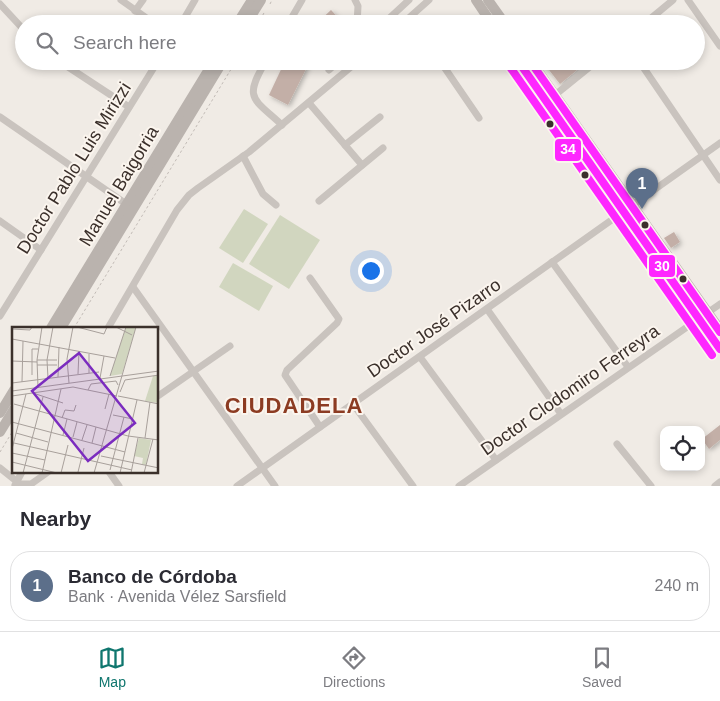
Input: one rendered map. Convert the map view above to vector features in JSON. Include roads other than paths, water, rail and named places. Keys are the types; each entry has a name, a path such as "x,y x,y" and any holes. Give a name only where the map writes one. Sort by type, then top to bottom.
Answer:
{"main road":[{"path":"243,15 252,0"},
{"path":"252,15 261,0"},
{"path":"476,0 486,15"},
{"path":"488,0 499,15"},
{"name":"Manuel Baigorria","path":"63,327 209,70"},
{"name":"Manuel Baigorria","path":"52,327 217,70"},
{"path":"525,70 628,209 703,316 720,349"},
{"path":"537,70 628,209"},
{"path":"703,316 720,330"},
{"path":"0,432 12,397"}],"street":[{"path":"121,0 143,15"},
{"path":"136,10 143,0"},
{"path":"186,15 195,0"},
{"path":"293,15 302,0"},
{"path":"355,0 358,6 358,15"},
{"path":"393,15 409,0"},
{"path":"411,15 429,0"},
{"path":"655,15 673,0"},
{"path":"688,0 698,15"},
{"path":"0,4 15,20"},
{"path":"705,24 720,46"},
{"path":"73,70 129,107"},
{"name":"Doctor Pablo Luis Mirizzi","path":"0,316 152,70"},
{"path":"261,70 253,84 253,94 257,102 282,125"},
{"path":"109,327 177,210 189,195 243,156 348,70"},
{"path":"446,70 479,118"},
{"path":"555,95 586,70"},
{"path":"645,70 720,180"},
{"path":"309,103 362,166"},
{"path":"0,117 130,206"},
{"path":"345,145 380,117"},
{"name":"Doctor José Pizarro","path":"237,486 720,143"},
{"path":"319,200 383,148"},
{"path":"243,156 264,194 276,205"},
{"path":"0,221 41,250"},
{"path":"552,262 628,367"},
{"path":"310,278 339,318 337,323 287,370 285,375 320,427"},
{"path":"132,288 276,486"},
{"name":"Doctor Clodomiro Ferreyra","path":"459,486 720,304"},
{"path":"487,309 561,414"},
{"path":"159,395 230,346"},
{"path":"420,357 496,460"},
{"path":"353,404 413,486"},
{"path":"618,444 652,486"},
{"path":"0,468 15,484 31,484 47,473"},
{"path":"15,484 21,473"},
{"path":"110,473 119,486"},
{"path":"715,486 720,482"}],"place":[{"name":"Banco de Córdoba","path":"642,209"}],"district":[{"name":"CIUDADELA","path":"294,405"}]}
